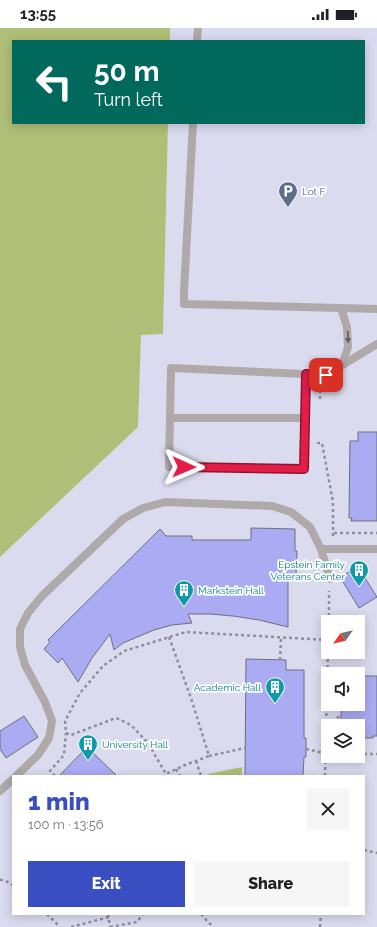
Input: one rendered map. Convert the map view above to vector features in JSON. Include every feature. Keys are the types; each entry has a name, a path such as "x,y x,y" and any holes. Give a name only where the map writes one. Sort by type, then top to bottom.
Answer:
{"lane":[{"path":"197,40 198,28"},
{"path":"193,124 184,304 377,310"},
{"path":"341,308 347,327 348,347 342,365"},
{"path":"306,374 304,469 169,467 170,368 306,374 326,375 377,344"},
{"path":"170,418 305,418"},
{"path":"17,775 38,755 49,738 52,721 45,702 25,665 20,647 20,629 28,613 42,596 123,519 143,508 165,502 272,506 291,512 310,527 322,549 330,579"},
{"path":"322,549 377,549"},
{"path":"0,791 12,780"}],"path":[{"path":"320,392 320,400"},
{"path":"319,436 318,443 322,443 333,502 334,533 377,533"},
{"path":"329,615 330,579"},
{"path":"54,775 50,771 64,755 66,733 65,721 80,693 103,666 124,651 186,632 321,640"},
{"path":"170,637 194,706 209,756"},
{"path":"280,660 281,638"},
{"path":"326,719 328,659"},
{"path":"336,719 341,715"},
{"path":"66,733 71,735 116,718 131,725 148,744 164,775 209,756 245,748"},
{"path":"306,749 321,753"},
{"path":"365,754 377,754"},
{"path":"196,761 201,775"},
{"path":"325,775 326,763"},
{"path":"176,769 179,775"},
{"path":"365,850 377,853"},
{"path":"0,880 4,880 12,884"},
{"path":"48,915 60,927"},
{"path":"71,927 109,915 110,927 137,922 142,915"},
{"path":"202,915 214,927"},
{"path":"320,927 321,915"}],"shaded area":[{"path":"170,28 377,28 377,927 0,927 0,557 138,427 141,335 163,333 168,124 365,124 365,40 170,40"}],"green space":[{"path":"0,28 170,28 170,40 12,40 12,124 168,124 163,334 141,335 138,427 0,557"},
{"path":"242,767 242,775 208,774"}],"building":[{"path":"358,432 377,432 377,521 351,521 352,518 349,518 350,441 358,441"},
{"name":"Markstein Hall","path":"251,528 295,529 295,551 297,551 296,576 288,576 288,627 233,616 188,614 192,623 172,625 154,630 123,643 114,650 110,634 92,658 78,682 62,658 58,663 44,649 50,642 48,640 160,529 166,536 192,536 192,540 251,540"},
{"name":"Epstein Family Veterans Center","path":"358,567 377,597 359,608 340,577"},
{"name":"Academic Hall","path":"246,659 286,660 286,670 304,670 304,738 306,738 306,757 304,757 303,775 245,775"},
{"path":"365,676 377,676 377,736 373,736 373,738 365,738 365,719 341,719 341,711 365,711"},
{"path":"24,716 38,737 6,758 0,749 0,731"},
{"name":"University Hall","path":"87,747 116,775 60,775"}],"place":[{"name":"Lot F","path":"288,208"},
{"name":"Epstein Family Veterans Center","path":"359,587"},
{"name":"Markstein Hall","path":"184,607"},
{"name":"Academic Hall","path":"275,704"},
{"name":"University Hall","path":"88,761"}],"route":[{"path":"184,467 304,469 306,374 326,375"}]}
